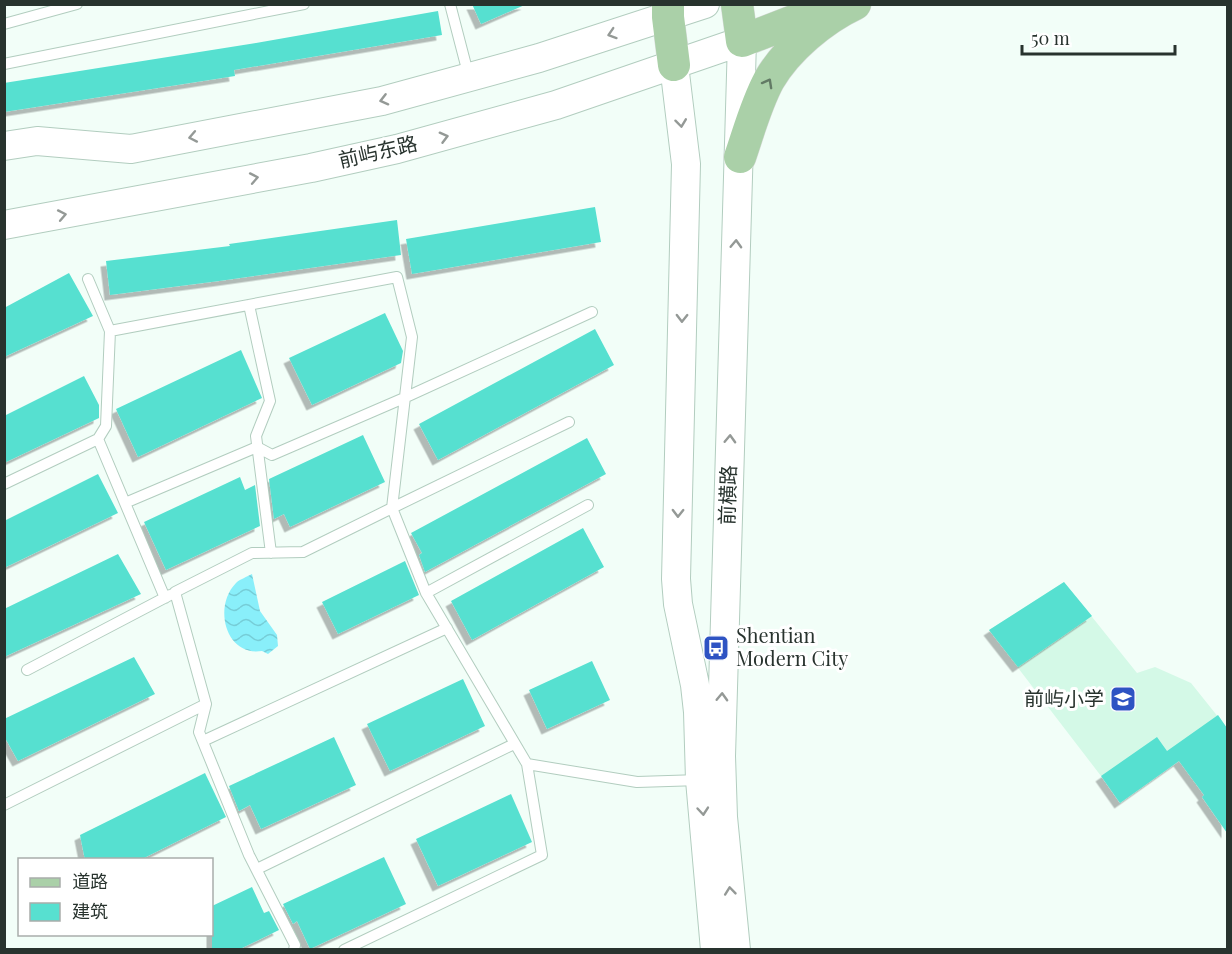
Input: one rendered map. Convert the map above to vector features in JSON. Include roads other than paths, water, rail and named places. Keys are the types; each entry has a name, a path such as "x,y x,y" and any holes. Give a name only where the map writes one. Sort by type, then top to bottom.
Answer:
{"main road":[{"path":"4,146 36,141 131,149 382,101 538,58 668,10 705,4"},
{"path":"737,4 742,41 836,4"},
{"path":"740,157 760,99 784,60 817,27 855,4"},
{"path":"668,10 686,164 676,579 678,604 698,712 700,780 715,950"},
{"name":"前屿东路","path":"4,225 300,170 397,149 556,105 742,41"},
{"name":"前横路","path":"736,950 723,817 721,756 742,41"}],"lane":[{"path":"4,24 77,4"},
{"path":"4,64 304,4"},
{"path":"450,4 469,77"},
{"path":"110,331 398,277 412,337 392,508 426,593 527,764 542,855 344,950"},
{"path":"4,484 98,439 106,426 110,331 88,279"},
{"path":"249,305 270,401 256,436 271,553"},
{"path":"257,447 272,455 404,399 592,312"},
{"path":"27,670 252,553 303,552 569,422"},
{"path":"98,439 125,503 170,595 206,704 199,732 257,869 295,945 294,950"},
{"path":"125,503 257,447"},
{"path":"426,593 588,505"},
{"path":"203,741 447,628"},
{"path":"4,805 206,704"},
{"path":"257,869 514,744"},
{"path":"527,764 637,782 700,780"}],"water":[{"path":"252,574 260,611 277,635 278,646 268,654 262,651 249,651 239,646 231,638 226,628 225,604 229,593 238,582"}],"place":[{"name":"Shentian Modern City","path":"716,648"},
{"name":"前屿小学","path":"1123,699"}]}
